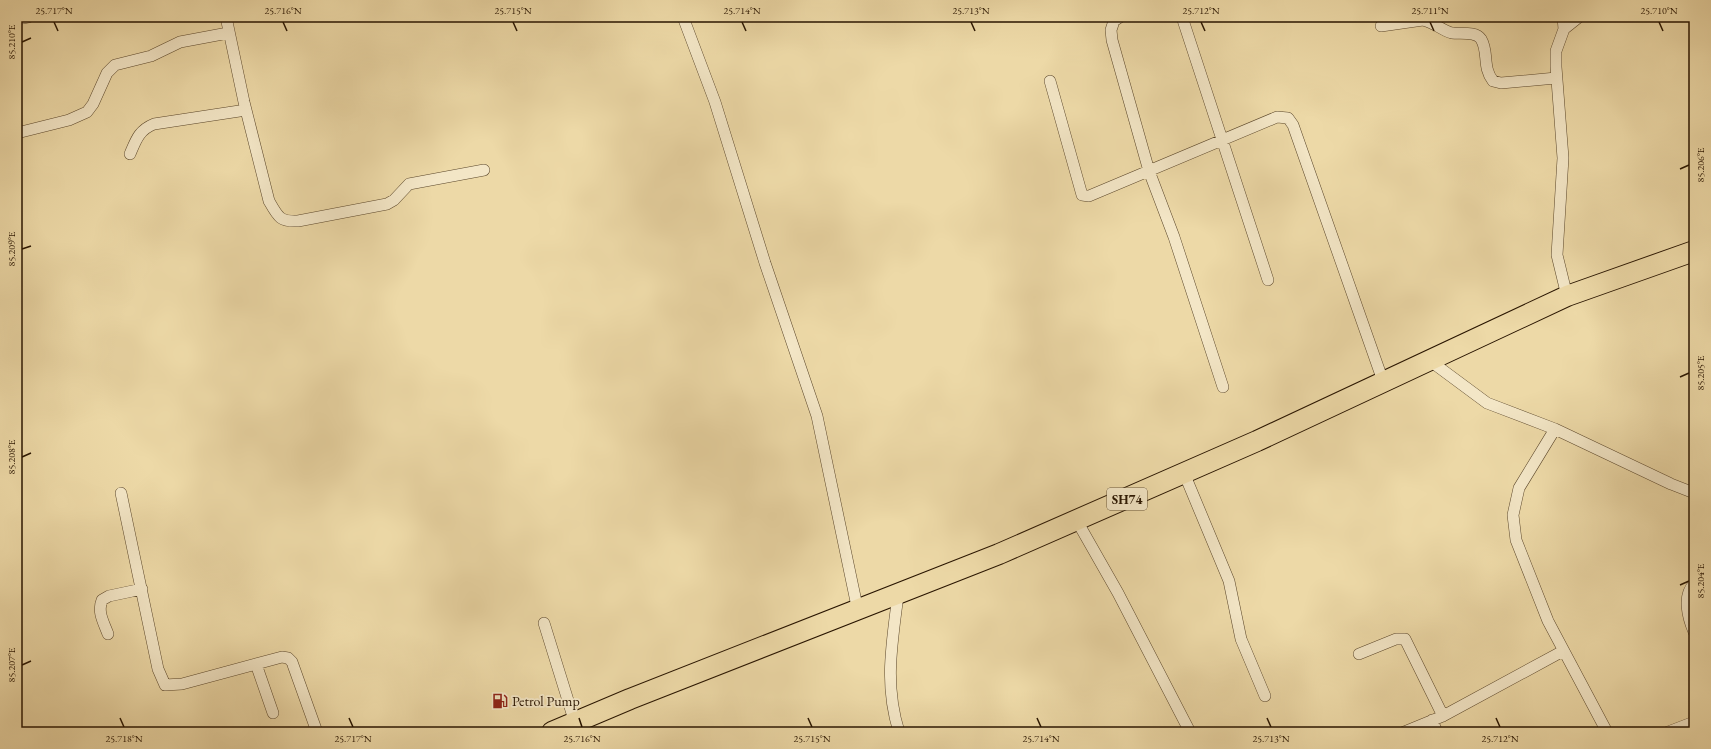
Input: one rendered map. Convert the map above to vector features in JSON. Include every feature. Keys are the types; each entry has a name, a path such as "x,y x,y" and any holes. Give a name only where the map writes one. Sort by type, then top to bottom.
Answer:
{"highway":[{"name":"SH74","path":"552,732 898,595 1077,521 1567,296 1694,251"}],"street":[{"path":"17,19 28,17"},
{"path":"226,17 228,33 269,201 277,216 286,222 387,204 394,200 409,184 484,170"},
{"path":"683,17 715,102 765,264 817,416 858,611"},
{"path":"1120,17 1114,21 1111,30 1112,40 1149,171 1174,237 1223,387"},
{"path":"1182,17 1268,280"},
{"path":"1563,17 1564,29 1556,51 1556,78 1563,158 1557,255 1567,296"},
{"path":"1564,29 1579,17"},
{"path":"1381,26 1423,20 1429,21 1451,32 1478,36 1483,46 1486,68 1493,81 1501,83 1556,78"},
{"path":"17,133 69,120 87,112 93,104 107,72 115,65 151,56 180,42 228,33"},
{"path":"1050,82 1082,195 1089,196 1277,117 1288,118 1293,125 1383,381"},
{"path":"130,154 138,134 145,128 154,124 246,110"},
{"path":"1429,360 1487,403 1555,429 1671,484 1694,493"},
{"path":"1555,429 1519,488 1513,515 1516,540 1548,621 1607,732"},
{"path":"1184,473 1229,581 1241,639 1265,696"},
{"path":"122,492 158,669 165,685 182,684 282,657 288,658 292,662 317,732"},
{"path":"1077,521 1118,593 1190,732"},
{"path":"1694,584 1690,588 1687,597 1688,611 1694,632"},
{"path":"108,634 100,614 102,600 109,596 142,590"},
{"path":"898,595 891,650 890,692 899,732"},
{"path":"544,623 575,722"},
{"path":"1359,654 1396,640 1405,639 1443,716"},
{"path":"1404,732 1443,716 1563,651"},
{"path":"256,664 273,713"},
{"path":"1432,720 1437,732"},
{"path":"1668,732 1694,722"}],"place":[{"name":"Petrol Pump","path":"500,701"}]}
